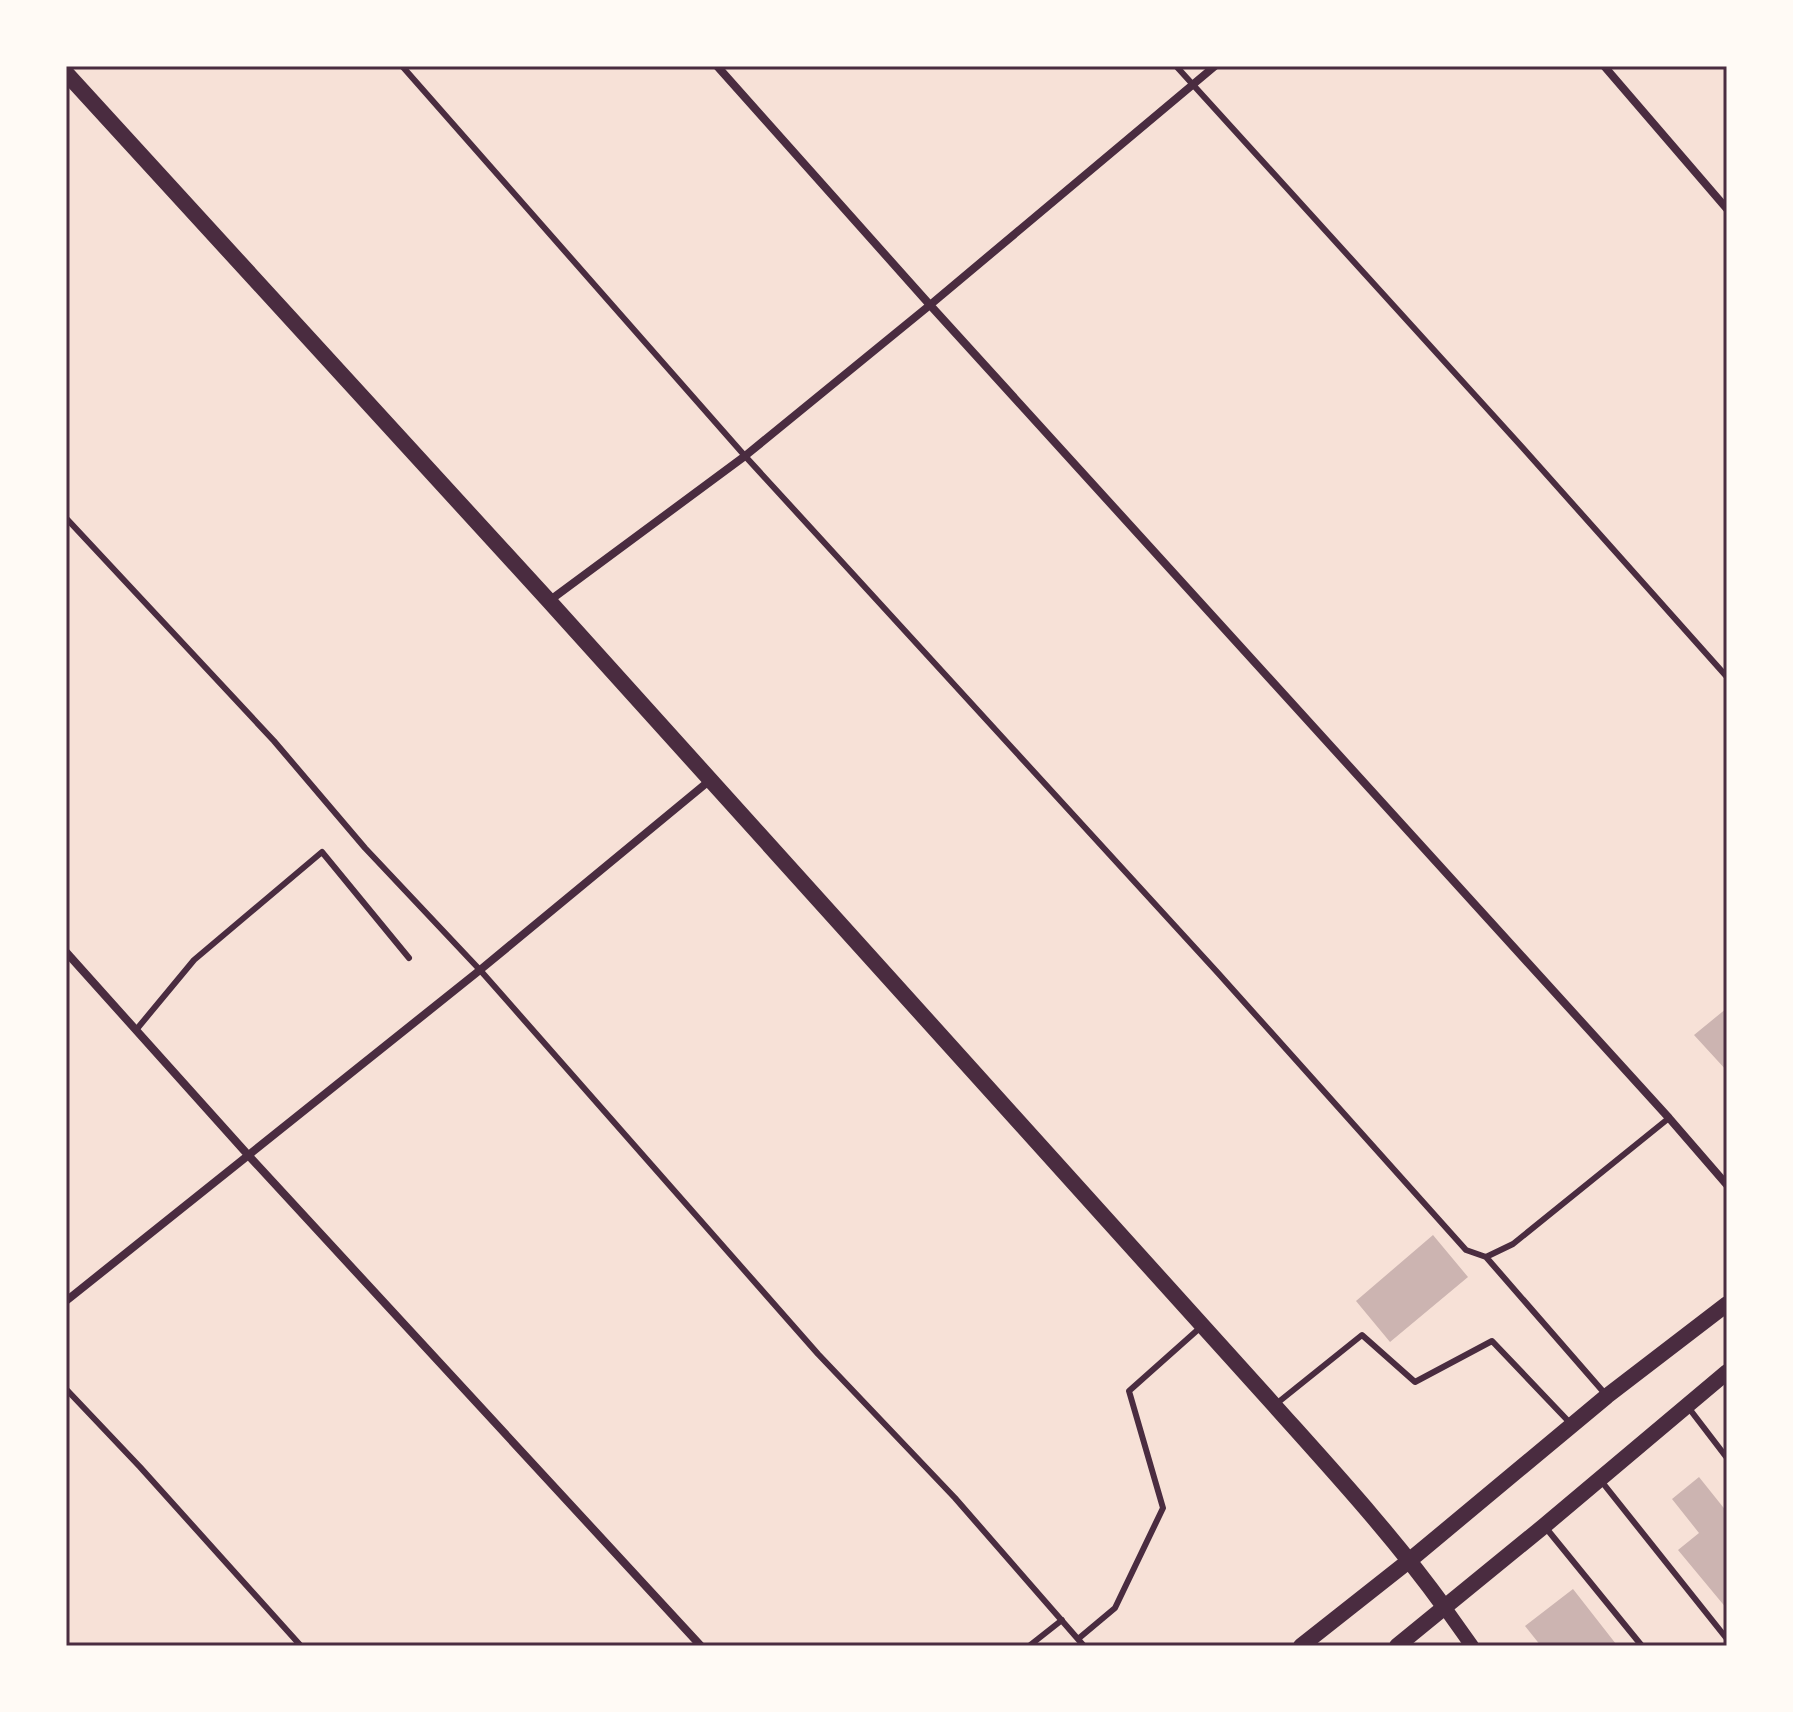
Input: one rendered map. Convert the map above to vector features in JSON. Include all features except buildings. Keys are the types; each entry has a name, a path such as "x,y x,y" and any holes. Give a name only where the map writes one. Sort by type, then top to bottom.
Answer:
{"main road":[{"path":"66,73 549,601 1378,1520 1445,1608"},
{"path":"1301,1646 1607,1396 1727,1304"},
{"path":"1397,1646 1727,1372"}],"street":[{"path":"717,66 1727,1185"},
{"path":"549,601 745,456 1215,66"},
{"path":"1604,66 1727,209"},
{"path":"66,1301 480,970 709,781"},
{"path":"66,952 249,1156 701,1646"},
{"path":"1445,1608 1472,1646"}],"lane":[{"path":"402,66 745,456 1218,973 1466,1250 1486,1257 1607,1396"},
{"path":"1176,66 1727,677"},
{"path":"66,518 274,741 365,848 480,970 818,1354 955,1498 1084,1646"},
{"path":"136,1030 194,960 322,852 409,958"},
{"path":"1486,1257 1513,1244 1669,1118"},
{"path":"1078,1639 1115,1608 1163,1508 1129,1391 1202,1326"},
{"path":"1274,1405 1362,1335 1415,1382 1492,1341 1572,1425"},
{"path":"66,1389 301,1646"},
{"path":"1686,1406 1727,1458"},
{"path":"1600,1479 1727,1639"},
{"path":"1544,1526 1642,1646"},
{"path":"1029,1646 1062,1620"}]}
